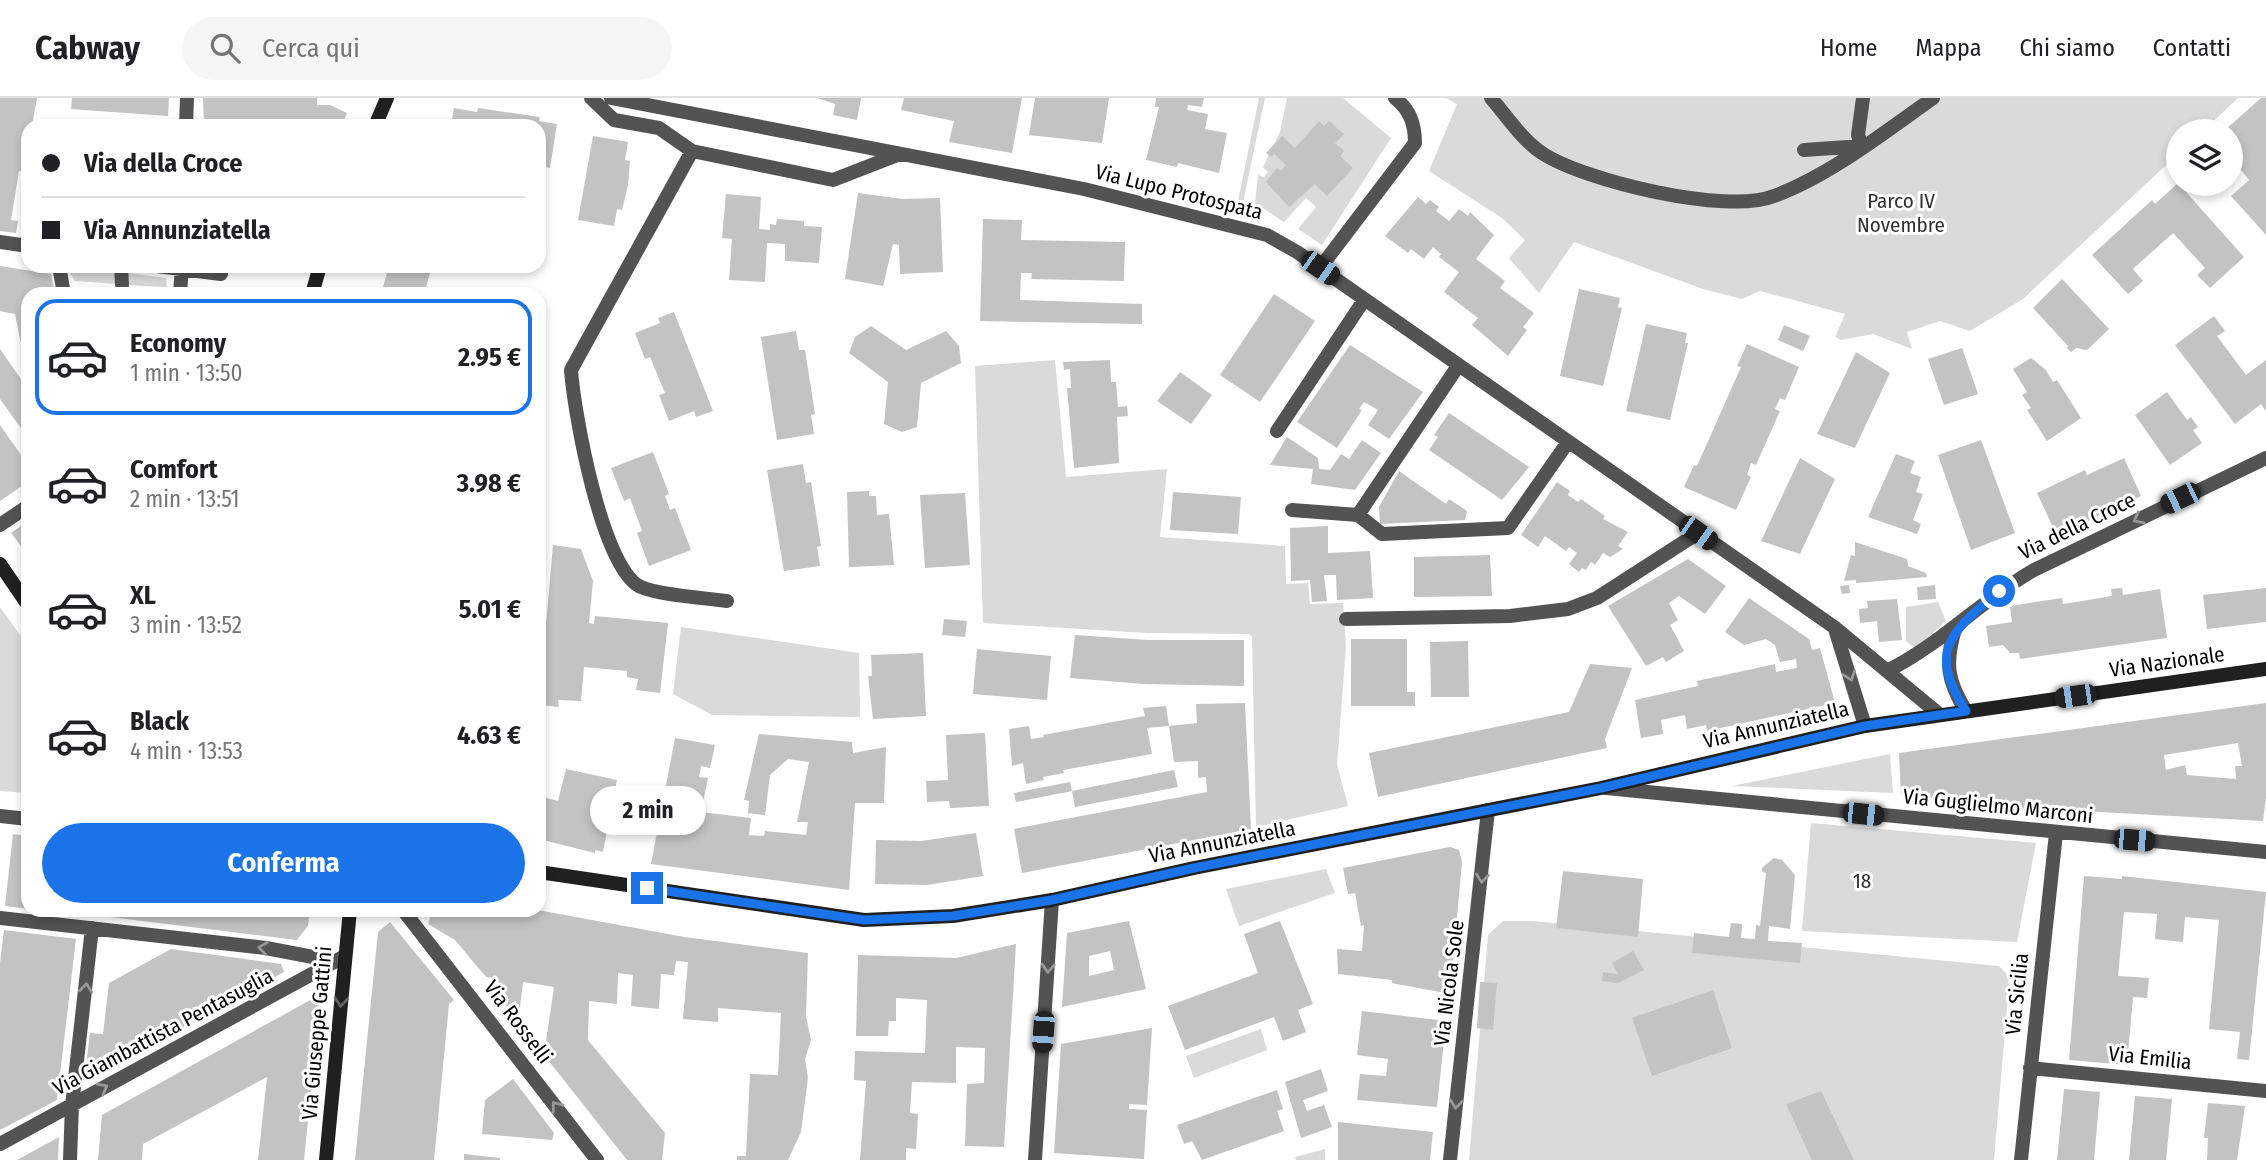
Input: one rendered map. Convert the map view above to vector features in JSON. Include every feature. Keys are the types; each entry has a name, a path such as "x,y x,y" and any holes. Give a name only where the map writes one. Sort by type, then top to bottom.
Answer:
{"street":[{"path":"186,119 187,98"},
{"path":"378,119 387,98"},
{"path":"591,98 614,120 659,128 692,151 833,180 901,153"},
{"name":"Via Lupo Protospata","path":"611,98 1084,189 1267,235 1320,268 1834,627 1940,715"},
{"path":"1320,268 1415,143 1415,125 1403,105 1395,98"},
{"path":"1491,98 1539,152 1579,173 1713,201 1772,198 1805,183 1933,98"},
{"path":"1862,146 1858,135 1863,98"},
{"path":"1804,150 1862,146"},
{"path":"692,151 571,370 573,401 611,548 624,572 641,587 727,601"},
{"path":"0,242 21,245"},
{"path":"121,273 122,285"},
{"path":"214,273 221,274"},
{"path":"1277,431 1364,300"},
{"path":"1358,515 1458,366"},
{"path":"1292,510 1358,515 1382,534 1508,528 1568,442"},
{"name":"Via della Croce","path":"1887,671 1955,629 1999,591 2034,570 2266,458"},
{"path":"0,525 21,511"},
{"path":"1346,619 1510,616 1568,609 1597,598 1698,533"},
{"path":"0,564 21,595"},
{"path":"1834,627 1865,726"},
{"path":"1955,629 1947,654 1947,671 1954,691 1966,711"},
{"name":"Via Nazionale","path":"1865,726 2266,669"},
{"name":"Via Annunziatella","path":"546,873 864,920 953,916 1052,900 1194,868 1601,788 1865,726"},
{"name":"Via Guglielmo Marconi","path":"1601,788 2266,852"},
{"name":"Via Nicola Sole","path":"1450,1160 1488,810"},
{"path":"0,824 0,816 21,818"},
{"name":"Via Sicilia","path":"2021,1160 2056,833"},
{"path":"1035,1160 1052,900"},
{"name":"Via Giuseppe Gattini","path":"326,1160 349,917"},
{"name":"Via Rosselli","path":"408,917 597,1160"},
{"path":"0,918 265,948 313,957 327,967"},
{"path":"70,1160 72,1105 92,928"},
{"name":"Via Giambattista Pentasuglia","path":"0,1144 345,956"},
{"name":"Via Emilia","path":"2030,1068 2266,1091"}],"green space":[{"path":"1259,98 1265,98 1243,202 1238,201"},
{"path":"1287,98 1343,98 1391,138 1322,245 1298,229 1316,207 1306,198 1284,222 1255,203 1258,175 1264,177 1268,172 1263,167 1280,132"},
{"name":"Parco IV Novembre","path":"1446,98 2238,98 2216,119 2166,119 2166,165 2023,299 1970,331 1940,321 1907,332 1912,349 1873,334 1841,340 1835,337 1845,314 1760,291 1742,299 1703,289 1574,242 1539,293 1509,258 1525,240 1502,218 1429,171 1457,104"},
{"path":"70,273 113,273 117,284 75,281"},
{"path":"129,273 166,278 167,287 125,285 125,276"},
{"path":"1055,360 1066,477 1167,469 1160,537 1285,546 1286,584 1308,583 1310,604 1343,603 1346,646 1337,765 1348,806 1256,827 1252,637 1249,634 1147,633 983,623 975,366"},
{"path":"1938,602 1946,621 1915,649 1906,641 1906,607"},
{"path":"0,607 21,636 21,792 0,791"},
{"path":"681,627 859,653 860,717 712,715 673,694"},
{"path":"1890,754 1893,793 1732,786"},
{"name":"18","path":"1811,823 2036,843 2017,942 1802,931"},
{"path":"1326,869 1335,893 1239,926 1226,889"},
{"path":"1503,921 1533,921 1999,966 2006,973 2009,984 1994,1160 1469,1160 1488,935"},
{"path":"1261,1029 1267,1050 1194,1078 1186,1056"},
{"path":"1325,1149 1325,1160 1296,1160 1295,1157"}],"building":[{"path":"0,98 37,98 33,119 21,119 21,171 11,220 18,221 16,233 0,231"},
{"path":"72,98 169,98 168,116 71,109"},
{"path":"203,98 317,98 317,105 330,105 347,113 344,119 204,119"},
{"path":"817,98 861,98 857,120 833,115 835,104"},
{"path":"904,98 1022,98 1012,153 949,142 954,121 901,110"},
{"path":"1035,98 1109,98 1102,143 1029,135"},
{"path":"1156,98 1204,98 1202,107 1188,105 1187,110 1208,114 1205,129 1227,133 1219,173 1178,163 1177,167 1146,160 1159,107 1155,107"},
{"path":"2261,98 2266,98 2266,235 2231,196 2243,196 2243,185 2249,180 2243,172 2243,119 2237,119"},
{"path":"454,108 477,112 478,108 540,117 540,119 452,119"},
{"path":"1319,121 1324,126 1329,121 1344,134 1335,143 1344,151 1340,156 1353,168 1327,196 1315,184 1289,207 1266,182 1277,168 1281,171 1286,165 1274,154 1271,157 1266,153 1282,136 1295,148"},
{"path":"546,122 557,124 550,168 546,167"},
{"path":"593,136 628,142 625,160 630,161 628,185 622,210 617,209 614,226 578,220"},
{"path":"858,193 903,199 940,198 943,272 900,274 899,245 893,244 883,286 845,279"},
{"path":"726,194 761,197 759,229 770,230 770,224 776,225 777,219 804,221 804,226 822,227 819,263 785,261 785,244 767,243 765,282 729,280 732,239 722,238"},
{"path":"2166,194 2190,196 2244,257 2210,288 2197,275 2205,268 2173,233 2133,269 2143,281 2128,294 2092,255 2152,200 2155,204"},
{"path":"1418,197 1426,204 1430,200 1439,207 1436,211 1449,221 1459,209 1468,216 1470,212 1494,235 1476,259 1505,281 1500,288 1534,313 1523,327 1527,330 1508,356 1472,325 1478,318 1444,292 1459,272 1439,257 1441,254 1433,247 1424,259 1411,249 1408,253 1385,236"},
{"path":"983,219 1022,220 1021,240 1125,242 1124,281 1031,279 1032,273 1021,273 1020,300 1142,304 1142,324 980,321"},
{"path":"0,266 21,269 21,273 51,274 54,287 21,287 21,344 15,314 0,311"},
{"path":"387,273 430,273 426,287 383,287"},
{"path":"2062,279 2109,329 2087,350 2076,348 2071,352 2033,308"},
{"path":"1579,289 1620,298 1618,307 1622,308 1603,386 1560,376"},
{"path":"1274,294 1315,321 1260,402 1220,375"},
{"path":"674,312 713,411 696,417 694,411 669,421 659,395 665,393 650,357 645,359 635,333 660,323 658,318"},
{"path":"2214,316 2225,331 2217,336 2246,375 2266,360 2266,411 2261,404 2235,424 2175,345"},
{"path":"1646,324 1687,333 1685,343 1688,343 1670,420 1626,411"},
{"path":"1784,325 1810,336 1803,351 1778,340"},
{"path":"871,326 906,350 946,331 959,346 961,363 921,383 917,427 902,432 884,424 888,382 849,353 855,337"},
{"path":"796,331 799,350 805,350 815,414 811,415 814,434 777,440 761,337"},
{"path":"1747,344 1799,367 1785,400 1780,398 1775,409 1780,411 1756,465 1751,463 1747,475 1751,477 1736,510 1684,487 1694,465 1697,466 1741,367 1737,366"},
{"path":"1350,345 1423,392 1389,439 1368,425 1378,410 1364,402 1359,409 1362,410 1337,448 1297,422"},
{"path":"1962,348 1978,394 1944,405 1928,359"},
{"path":"0,349 21,379 21,428 0,399"},
{"path":"1856,352 1890,373 1855,448 1817,434"},
{"path":"2031,358 2046,370 2053,382 2057,380 2081,418 2047,441 2027,410 2031,408 2022,395 2027,392 2013,369"},
{"path":"1110,360 1111,382 1116,382 1118,407 1127,406 1128,416 1117,417 1119,463 1074,468 1067,388 1071,388 1070,369 1064,370 1063,362"},
{"path":"1180,372 1212,395 1191,424 1157,401"},
{"path":"2167,392 2187,420 2191,417 2198,427 2193,430 2202,443 2170,465 2135,415"},
{"path":"1449,413 1529,467 1502,500 1429,450 1438,437 1434,435"},
{"path":"0,425 21,455 21,487 0,501"},
{"path":"1287,437 1318,458 1319,469 1330,470 1341,454 1349,459 1362,440 1381,453 1355,490 1311,484 1313,469 1270,465"},
{"path":"1981,440 2015,533 1971,550 1938,455"},
{"path":"653,452 669,494 665,496 670,510 675,508 691,550 649,566 637,533 642,531 630,498 624,501 611,468"},
{"path":"1896,454 1915,461 1910,473 1921,477 1916,492 1923,494 1913,520 1921,524 1917,534 1868,517"},
{"path":"1800,458 1835,479 1800,554 1761,541"},
{"path":"2124,458 2141,496 2057,536 2037,493 2085,470 2087,475"},
{"path":"803,464 806,483 811,482 821,546 817,547 820,566 784,571 767,470"},
{"path":"1399,471 1446,504 1449,499 1467,511 1465,520 1380,524 1379,507"},
{"path":"1557,482 1570,491 1568,495 1578,502 1581,499 1605,516 1603,519 1628,532 1618,546 1623,549 1610,557 1603,553 1595,565 1591,562 1586,570 1582,568 1579,572 1569,564 1577,553 1569,547 1566,551 1545,536 1538,547 1521,535"},
{"path":"869,491 869,496 876,496 877,515 889,514 894,565 849,567 847,492"},
{"path":"1173,492 1241,497 1238,534 1170,530"},
{"path":"965,493 970,565 925,568 920,495"},
{"path":"21,526 21,546 11,533"},
{"path":"1328,526 1328,553 1370,551 1373,598 1337,600 1336,575 1324,575 1327,601 1312,602 1310,580 1291,581 1290,528"},
{"path":"1855,542 1907,559 1908,566 1926,573 1927,577 1856,583 1856,580 1844,581 1851,555 1855,556"},
{"path":"553,545 581,549 593,581 589,623 594,624 595,616 668,623 660,693 636,690 638,679 627,677 627,671 584,667 581,701 558,700 559,707 546,706 546,625"},
{"path":"1490,555 1492,596 1414,597 1414,557"},
{"path":"1688,559 1726,586 1705,614 1679,596 1669,603 1678,620 1670,625 1684,651 1666,662 1663,657 1646,666 1608,606"},
{"path":"1849,585 1850,593 1842,594 1840,586"},
{"path":"1935,585 1936,599 1918,600 1917,587"},
{"path":"2122,588 2123,595 2160,589 2167,638 2020,659 2019,653 2010,653 2003,645 1989,647 1986,626 2012,622 2010,606 2062,598 2063,604 2076,602 2112,596 2111,589"},
{"path":"2266,588 2266,622 2207,629 2203,595"},
{"path":"1749,598 1809,639 1812,650 1820,648 1835,703 1707,731 1706,725 1687,729 1685,715 1661,720 1663,734 1641,738 1635,700 1698,686 1697,681 1775,664 1776,672 1797,668 1796,659 1780,662 1775,645 1766,639 1744,645 1725,632"},
{"path":"1897,599 1902,640 1879,642 1877,621 1860,623 1859,609 1868,608 1867,601"},
{"path":"944,619 967,621 965,637 942,635"},
{"path":"1075,635 1148,640 1244,640 1244,686 1144,684 1070,678"},
{"path":"1351,639 1407,639 1407,692 1415,692 1415,706 1351,706"},
{"path":"1468,641 1469,697 1431,697 1430,642"},
{"path":"977,649 1051,656 1047,700 973,694"},
{"path":"923,653 926,716 873,719 868,676 872,676 871,655"},
{"path":"1590,664 1632,668 1605,739 1607,748 1378,797 1369,753 1569,712"},
{"path":"1245,703 1251,829 1022,873 1014,829 1207,792 1206,777 1198,778 1198,761 1174,762 1169,726 1197,723 1196,704"},
{"path":"2266,703 2266,798 2263,821 2009,807 1901,794 1899,753","holes":["2238,743 2242,766 2235,766 2236,779 2187,775 2185,765 2166,770 2164,755"]},
{"path":"1166,706 1169,726 1147,728 1152,754 1063,770 1064,773 1026,784 1023,763 1012,766 1009,729 1029,726 1031,739 1145,716 1143,708"},
{"path":"985,733 989,806 950,808 949,801 927,802 926,781 948,780 946,735"},
{"path":"759,734 852,742 853,753 886,747 884,803 855,803 849,890 651,864 675,738 715,745 710,768 701,766 699,777 708,778 701,812 751,818 749,835 764,836 765,831 806,835 808,822 797,822 809,762 788,759 770,775 765,815 748,813 749,801 744,800"},
{"path":"566,769 617,780 603,852 595,850 595,853 546,841 546,798 558,801"},
{"path":"1174,770 1178,787 1075,807 1072,791"},
{"path":"1070,782 1072,791 1016,802 1014,793"},
{"path":"976,833 983,876 927,885 875,884 876,840 921,841"},
{"path":"13,834 21,835 21,908 5,906"},
{"path":"1450,847 1459,850 1462,862 1450,994 1392,983 1392,980 1338,974 1337,949 1362,951 1364,925 1361,926 1355,893 1348,894 1343,868"},
{"path":"1774,858 1782,860 1795,875 1790,929 1769,926 1768,941 1802,943 1800,963 1692,953 1694,933 1729,937 1731,923 1742,924 1741,938 1755,939 1756,925 1760,926 1766,873 1762,868"},
{"path":"1563,871 1643,879 1638,937 1556,928"},
{"path":"2084,876 2122,879 2122,876 2266,892 2249,1060 2237,1059 2240,1032 2209,1029 2219,920 2185,917 2183,942 2155,939 2157,914 2124,912 2118,976 2149,978 2147,998 2133,997 2127,1065 2069,1060"},
{"path":"546,911 684,937 808,953 806,1016 811,1040 805,1059 808,1078 801,1132 788,1160 737,1160 737,1156 746,1156 750,1074 778,1075 781,1013 718,1008 718,1022 683,1019 688,962 676,961 674,975 661,974 659,1009 631,1006 633,975 618,973 617,1004 589,1001 588,1040 665,1133 662,1160 627,1160 544,1055 554,987 523,982 519,1015 512,1012 494,991 496,978 486,977 455,940 428,924 430,917 546,917"},
{"path":"110,917 309,917 308,926 297,940"},
{"path":"1129,921 1146,989 1062,1007 1067,933","holes":["1110,951 1114,970 1089,976 1089,956"]},
{"path":"1280,921 1313,1004 1298,1010 1306,1032 1283,1041 1274,1017 1185,1050 1168,1006 1258,973 1244,934"},
{"path":"390,922 454,1000 449,1004 434,1160 355,1160 378,932"},
{"path":"4,930 76,939 57,1100 0,1130 0,963"},
{"path":"1016,944 1004,1147 965,1146 967,1084 984,1083 985,1048 956,1047 956,1083 912,1082 910,1113 918,1114 916,1149 906,1148 906,1160 860,1160 866,1081 854,1080 855,1051 925,1053 927,1000 896,998 896,1021 889,1021 888,1036 856,1036 858,955 956,958"},
{"path":"171,949 281,964 284,972 84,1081 90,1033 103,1034 109,983"},
{"path":"1633,951 1644,970 1618,983 1602,981 1603,972 1618,974 1612,963"},
{"path":"1480,982 1497,983 1493,1030 1477,1028"},
{"path":"1713,990 1732,1048 1652,1076 1632,1018"},
{"path":"314,998 320,1003 304,1160 258,1160 267,1077 143,1144 142,1160 98,1160 102,1115"},
{"path":"1362,1011 1446,1021 1437,1107 1357,1100 1360,1074 1386,1076 1388,1059 1357,1055"},
{"path":"1152,1028 1147,1105 1129,1104 1129,1109 1147,1110 1144,1159 1054,1153 1061,1044"},
{"path":"1321,1069 1328,1091 1303,1100 1307,1111 1324,1105 1332,1127 1301,1138 1285,1082"},
{"path":"513,1079 554,1133 552,1140 482,1134 485,1100"},
{"path":"2064,1089 2100,1092 2094,1160 2057,1160"},
{"path":"1277,1090 1283,1109 1277,1111 1284,1131 1202,1160 1192,1141 1184,1144 1177,1125"},
{"path":"1821,1091 1854,1160 1812,1160 1786,1104"},
{"path":"2135,1096 2172,1099 2166,1160 2129,1160"},
{"path":"2208,1103 2245,1106 2237,1160 2207,1160 2208,1138 2204,1138"},
{"path":"1338,1122 1433,1132 1430,1160 1338,1160"},
{"path":"59,1137 58,1160 17,1160"},
{"path":"464,1154 500,1158 500,1160 464,1160"}],"route":[{"path":"647,888 864,920 953,916 1052,900 1194,868 1601,788 1865,726 1966,711 1954,691 1947,671 1947,654 1955,629 1999,591"}]}
